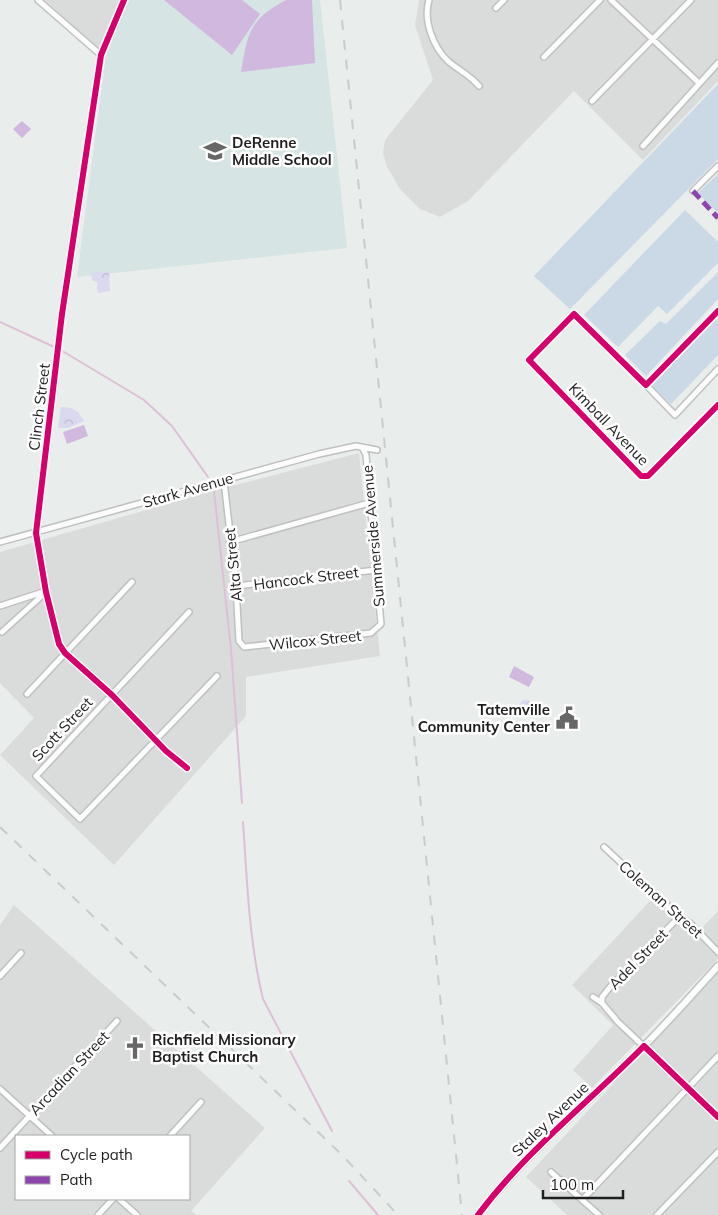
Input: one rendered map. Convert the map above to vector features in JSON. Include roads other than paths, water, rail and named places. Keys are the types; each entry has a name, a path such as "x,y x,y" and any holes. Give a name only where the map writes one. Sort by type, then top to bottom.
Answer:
{"street":[{"path":"38,0 100,55"},
{"name":"Clinch Street","path":"124,0 100,55 62,314 36,533 46,592 59,644 65,653 112,695 156,740 187,768"},
{"path":"429,0 428,23 440,52 449,62 471,76 478,86"},
{"path":"496,8 504,0"},
{"path":"544,57 600,0"},
{"path":"611,0 652,41 699,83"},
{"path":"592,101 690,0"},
{"path":"643,146 718,63"},
{"path":"693,191 718,166"},
{"path":"718,311 646,385 675,415 718,369"},
{"name":"Kimball Avenue","path":"646,385 574,314 529,360 637,474 645,477 718,406"},
{"name":"Stark Avenue","path":"0,542 224,481 243,474 356,446 362,449 377,450"},
{"name":"Summerside Avenue","path":"362,449 366,455 381,624"},
{"name":"Alta Street","path":"224,481 236,586 239,641 244,647"},
{"path":"230,542 369,503"},
{"name":"Hancock Street","path":"236,586 376,570"},
{"path":"27,694 132,582"},
{"path":"0,606 46,592"},
{"path":"2,632 46,592"},
{"name":"Scott Street","path":"156,740 80,819 36,776 189,612"},
{"name":"Wilcox Street","path":"244,647 371,633 381,624"},
{"path":"156,740 217,676"},
{"name":"Coleman Street","path":"604,847 679,917 690,923 718,952"},
{"name":"Adel Street","path":"602,1003 602,997 610,987 679,917"},
{"path":"0,976 21,953"},
{"name":"Staley Avenue","path":"478,1215 532,1152 644,1046 718,966"},
{"path":"593,997 602,1003 718,1117"},
{"name":"Arcadian Street","path":"0,1148 117,1021"},
{"path":"583,1199 718,1056"},
{"path":"0,1089 51,1135"},
{"path":"171,1135 201,1102"},
{"path":"657,1215 718,1152"},
{"path":"552,1172 599,1215"},
{"path":"98,1215 112,1200"},
{"path":"120,1200 137,1215"}],"waterway":[{"path":"0,322 52,346"},
{"path":"64,352 144,400 172,426 208,477"},
{"path":"214,491 231,649 242,803"},
{"path":"243,822 252,933 263,999 332,1131"},
{"path":"349,1181 378,1215"}],"railway":[{"path":"340,0 462,1215"},
{"path":"0,827 342,1155 398,1215"}],"place":[{"name":"DeRenne Middle School","path":"215,151"},
{"name":"Tatemville Community Center","path":"567,718"},
{"name":"Richfield Missionary Baptist Church","path":"135,1048"}]}
